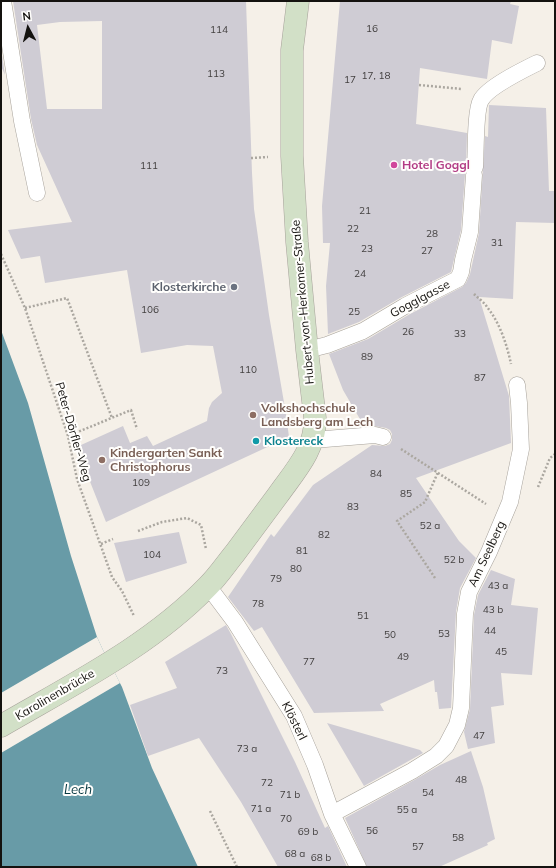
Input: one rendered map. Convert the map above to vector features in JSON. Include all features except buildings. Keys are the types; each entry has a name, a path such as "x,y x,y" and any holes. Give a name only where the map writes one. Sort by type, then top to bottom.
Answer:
{"main road":[{"name":"Hubert-von-Herkomer-Straße","path":"109,663 144,640 179,614 212,582 262,517 304,457 313,440 316,429 297,242 292,156 292,50 298,1"},
{"name":"Karolinenbrücke","path":"1,726 109,663"}],"lane":[{"path":"3,1 22,121 37,192"},
{"name":"Gogglgasse","path":"307,350 327,345 363,331 405,306 458,279 470,232 478,111 481,100 488,91 537,63"},
{"name":"Am Seelberg","path":"332,814 412,771 441,752 446,746 457,725 462,708 465,614 469,592 489,552 510,502 521,449 520,403 517,386"},
{"path":"313,440 375,435 382,437"},
{"name":"Klösterl","path":"212,582 235,622 294,716 315,765 332,814 358,867"}],"path":[{"path":"419,85 447,87"},
{"name":"Peter-Dörfler-Weg","path":"1,254 25,308 68,436 77,479 100,544 112,577 122,591"},
{"path":"470,291 487,306 494,316 501,332 517,386"},
{"path":"25,308 67,298 112,418"},
{"path":"68,436 131,410 137,429"},
{"path":"382,437 438,472 504,517"},
{"path":"435,578 397,521 426,502 438,472"},
{"path":"138,531 162,522 188,518 201,525 212,582"},
{"path":"100,544 112,539"},
{"path":"210,811 237,867"}],"water":[{"name":"Lech","path":"1,330 28,403 71,556 97,637 122,687 152,768 198,867 1,867"}],"pier":[{"path":"97,637 120,683 1,753 1,693"}],"place":[{"name":"Hotel Goggl","path":"394,165"},
{"name":"Klosterkirche","path":"234,287"},
{"name":"Volkshochschule Landsberg am Lech","path":"253,415"},
{"name":"Klostereck","path":"256,441"},
{"name":"Kindergarten Sankt Christophorus","path":"102,460"}]}
